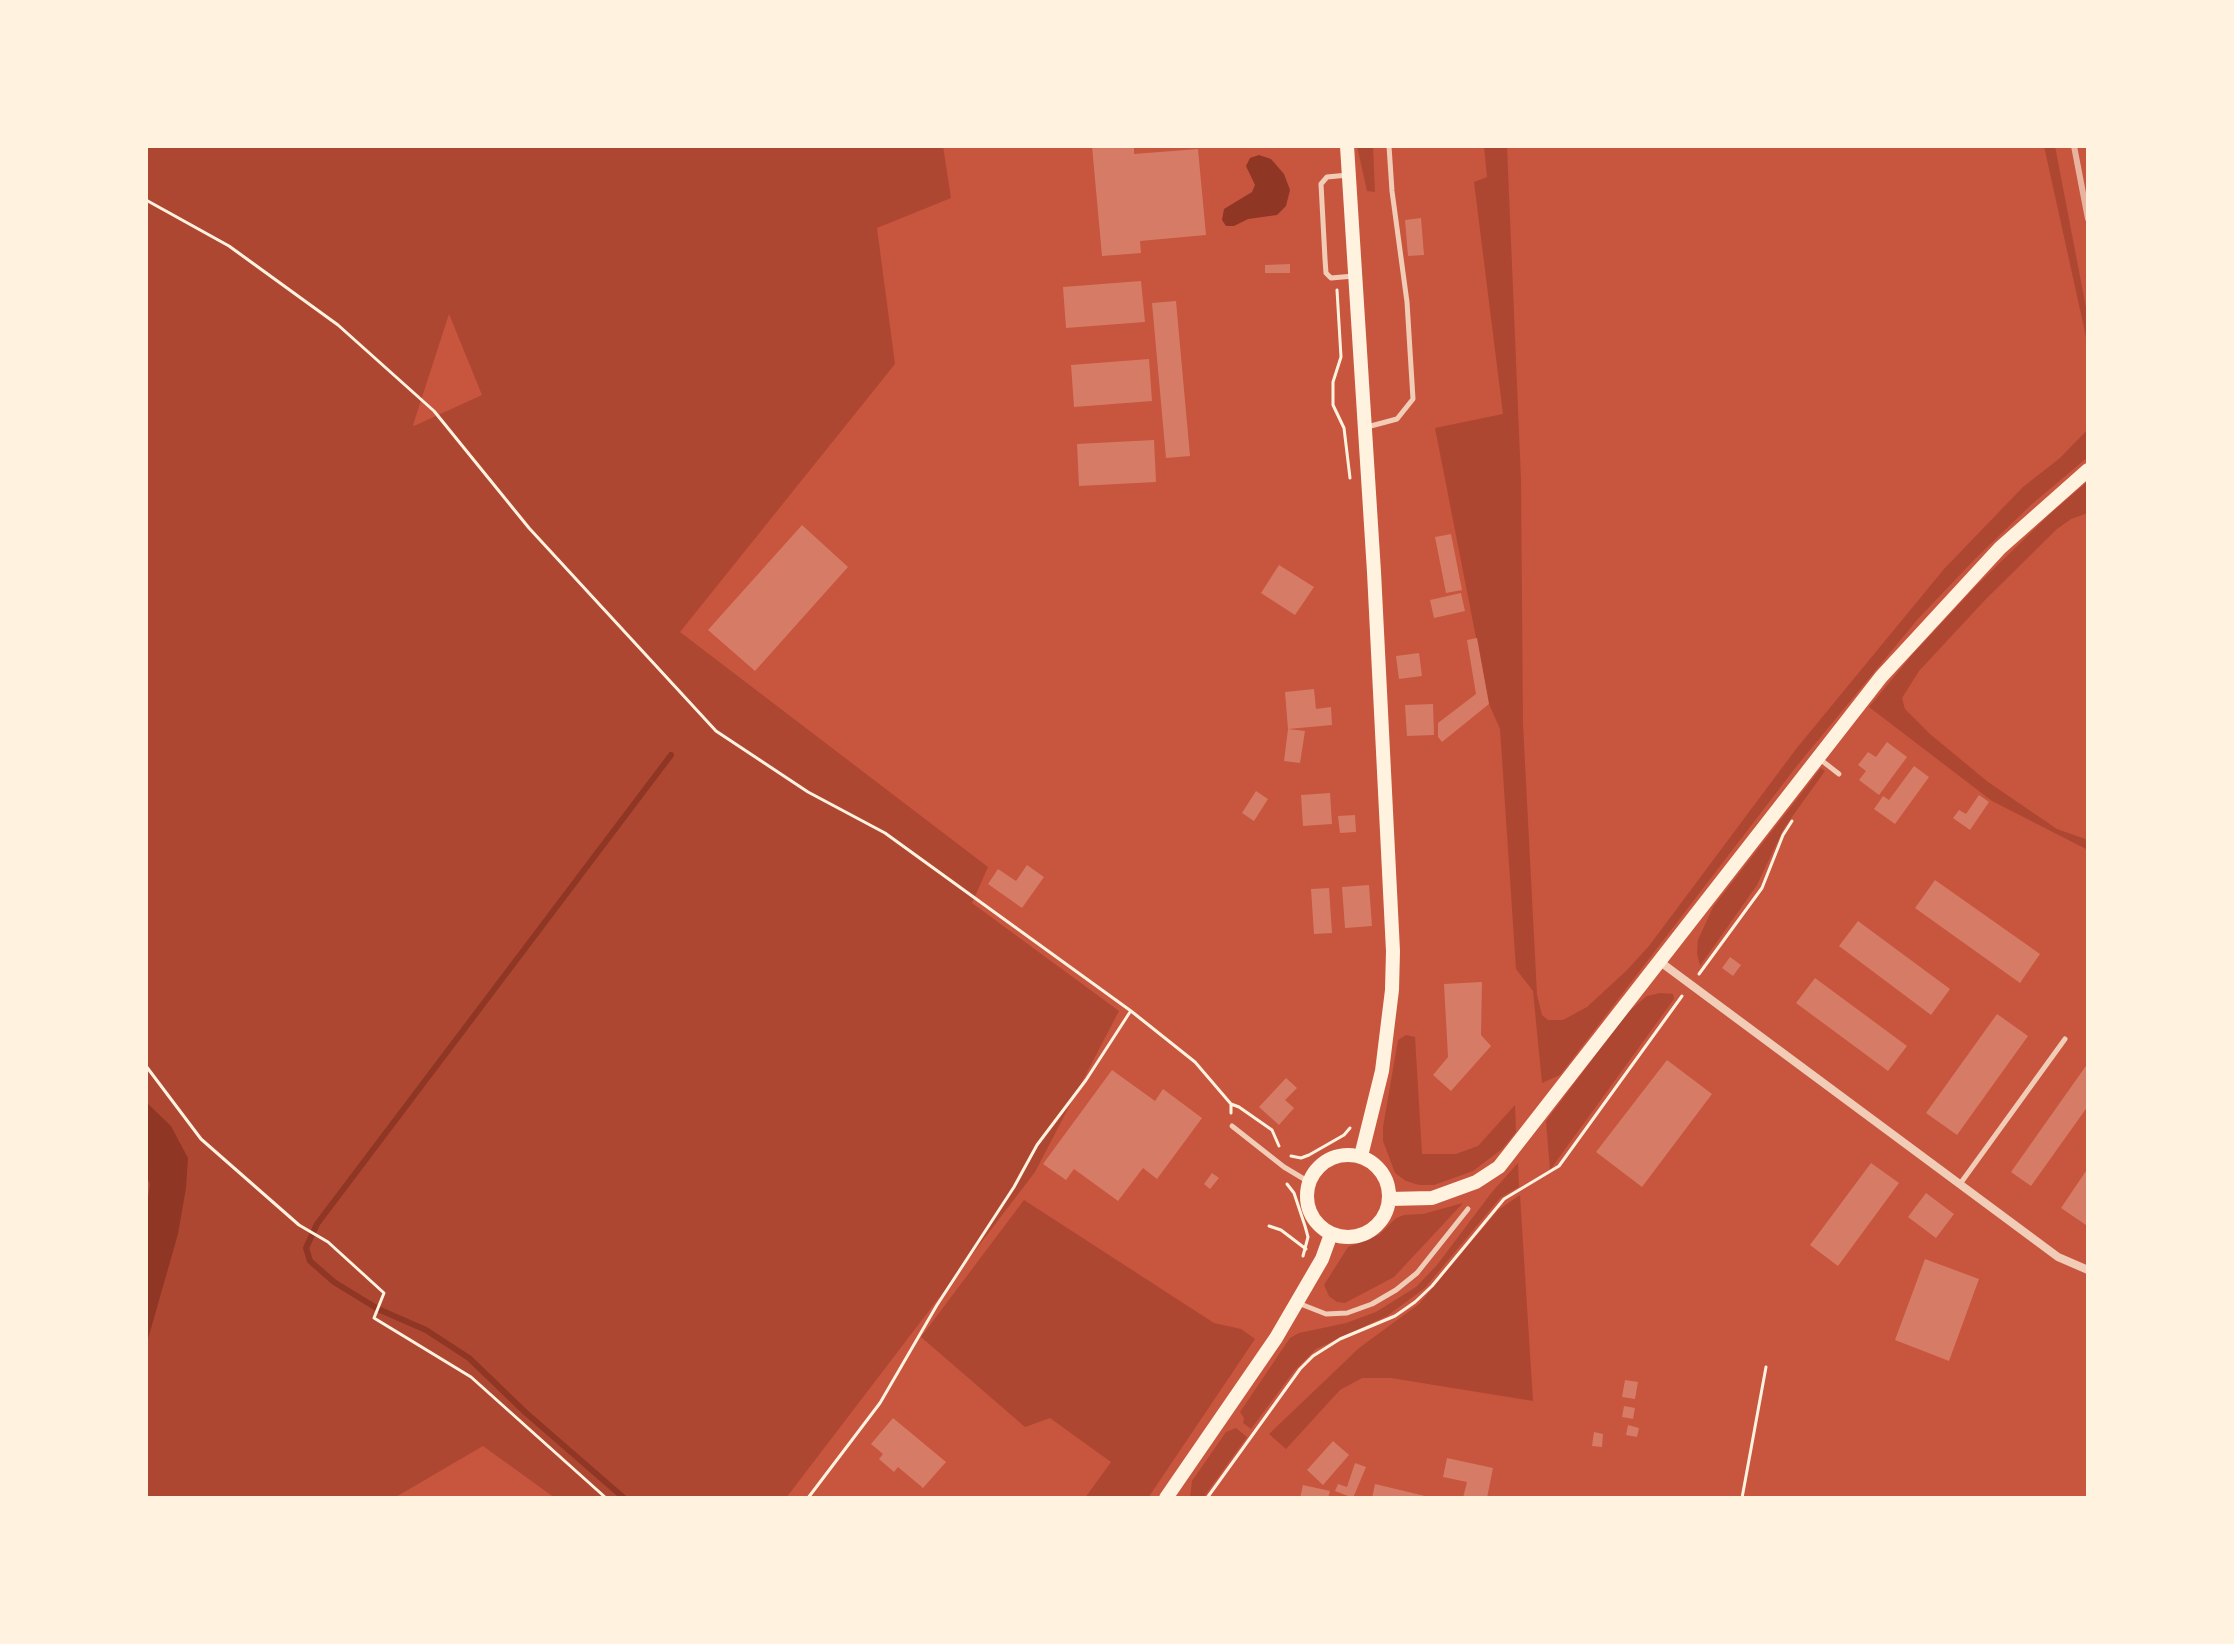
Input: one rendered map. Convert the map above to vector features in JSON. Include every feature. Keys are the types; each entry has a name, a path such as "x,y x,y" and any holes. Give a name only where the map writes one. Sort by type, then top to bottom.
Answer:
{"main road":[{"path":"1347,146 1374,572 1393,951 1391,1001 1382,1071 1361,1156"},
{"path":"1389,1199 1432,1198 1476,1182 1499,1167 1881,677 1961,587 2041,509 2088,470"},
{"path":"1347,1154 1361,1156 1381,1171 1387,1182 1389,1199 1383,1218 1366,1234 1343,1237 1331,1234 1311,1215 1307,1202 1309,1182 1321,1164 1333,1157 1347,1154"},
{"path":"1166,1498 1298,1303 1322,1259 1331,1234"}],"street":[{"path":"1659,961 2058,1257 2088,1270"}],"lane":[{"path":"1364,427 1397,419 1413,399 1407,302 1389,146"},
{"path":"1349,175 1330,176 1323,180 1323,216 1328,276 1355,276"},
{"path":"1817,757 1839,774"},
{"path":"1960,1184 2065,1039"},
{"path":"1232,1126 1284,1167 1309,1182"},
{"path":"1298,1303 1326,1314 1347,1313 1372,1304 1417,1273 1468,1209"}],"path":[{"path":"146,200 229,246 338,325 423,401 529,528 716,731 808,792 885,833 1131,1011 1195,1062 1231,1104 1272,1130 1281,1149 1290,1156 1301,1158 1309,1155 1344,1135"},
{"path":"808,1498 880,1403 1037,1145 1086,1080 1131,1011"},
{"path":"146,1066 201,1139 299,1225 328,1242 384,1293 374,1318 471,1377 606,1498"},
{"path":"1231,1104 1232,1126"},
{"path":"1290,1156 1278,1177 1294,1193 1305,1226 1308,1237 1301,1261"},
{"path":"1269,1226 1281,1230 1306,1249"},
{"path":"1742,1498 1766,1367"}],"shaded area":[{"path":"146,146 943,146 951,198 877,228 895,364 680,632 988,867 972,903 1119,1011 1035,1172 786,1498 555,1498 483,1446 394,1498 146,1498","holes":["449,314 482,395 413,425"]},
{"path":"1357,146 1373,146 1375,192 1367,191"},
{"path":"1484,146 1507,146 1521,480 1523,724 1537,995 1542,1015 1548,1020 1563,1020 1587,1007 1649,946 1796,749 1944,569 2023,487 2060,458 2088,429 2088,457 2032,504 1917,620 1796,767 1560,1075 1542,1083 1533,991 1516,969 1500,729 1489,704 1435,428 1503,414 1474,182 1487,177"},
{"path":"2044,146 2055,146 2088,318 2088,346"},
{"path":"1259,155 1271,159 1284,174 1290,190 1286,206 1277,215 1226,226 1222,220 1224,209 1252,192 1255,185 1246,166 1250,158"},
{"path":"2088,481 2088,513 2071,519 2057,529 1985,600 1919,671 1902,698 1905,709 1930,734 1988,782 2057,829 2088,840 2088,850 1992,801 1869,707 1976,586"},
{"path":"1821,768 1825,771 1784,828 1757,885 1700,966 1698,940 1713,907"},
{"path":"1673,994 1674,999 1550,1170 1546,1121 1628,1012 1647,996"},
{"path":"1406,1035 1415,1037 1422,1154 1456,1154 1478,1146 1515,1105 1516,1132 1502,1149 1473,1171 1434,1185 1406,1181 1395,1173 1383,1141 1398,1040"},
{"path":"146,1102 171,1126 188,1158 178,1234 146,1346 146,1210 150,1184 146,1175"},
{"path":"1518,1163 1519,1187 1500,1198 1425,1288 1387,1316 1316,1349 1294,1371 1251,1429 1243,1423 1240,1412 1290,1338 1376,1312 1416,1287"},
{"path":"1520,1195 1533,1401 1391,1378 1362,1378 1340,1390 1286,1449 1269,1434 1359,1348 1419,1304 1498,1210"},
{"path":"1024,1200 1214,1323 1241,1329 1255,1339 1148,1498 1085,1498 1111,1462 1050,1418 1025,1427 921,1337"},
{"path":"1463,1203 1394,1277 1345,1303 1329,1296 1324,1285 1348,1247 1379,1235 1396,1218"},
{"path":"1236,1428 1247,1437 1203,1498 1190,1498 1192,1481 1226,1432"}],"building":[{"path":"1092,146 1134,146 1134,154 1198,149 1206,235 1140,241 1141,253 1102,256"},
{"path":"1421,218 1424,255 1408,256 1405,220"},
{"path":"1290,264 1290,273 1265,273 1265,265"},
{"path":"1141,281 1145,322 1066,328 1063,287"},
{"path":"1176,301 1190,456 1166,458 1152,303"},
{"path":"1149,359 1152,401 1074,407 1071,365"},
{"path":"1154,440 1156,482 1079,486 1077,444"},
{"path":"802,525 848,567 755,671 708,630"},
{"path":"1451,534 1462,590 1446,593 1435,537"},
{"path":"1279,565 1314,587 1295,615 1261,593"},
{"path":"1461,593 1465,611 1434,618 1430,600"},
{"path":"1477,638 1489,704 1442,742 1438,737 1438,723 1476,694 1467,640"},
{"path":"1419,653 1422,676 1399,679 1396,656"},
{"path":"1314,689 1316,709 1331,707 1332,725 1288,729 1285,692"},
{"path":"1433,704 1434,735 1407,736 1405,705"},
{"path":"1288,729 1305,731 1300,763 1284,761"},
{"path":"1887,742 1907,757 1879,795 1859,780 1866,771 1858,765 1868,752 1876,757"},
{"path":"1914,766 1929,777 1895,824 1874,809 1883,796 1889,800"},
{"path":"1256,791 1268,799 1254,821 1242,813"},
{"path":"1330,793 1332,824 1303,826 1301,795"},
{"path":"1979,795 1989,802 1970,830 1953,818 1959,810 1966,814"},
{"path":"1355,815 1356,832 1340,833 1338,816"},
{"path":"1027,865 1044,877 1022,908 988,884 998,869 1016,881"},
{"path":"1935,880 2040,954 2020,983 1915,908"},
{"path":"1369,885 1372,926 1345,928 1342,887"},
{"path":"1329,888 1332,933 1314,934 1311,889"},
{"path":"1858,921 1950,989 1931,1015 1839,946"},
{"path":"1730,957 1741,965 1733,976 1722,968"},
{"path":"1815,978 1907,1046 1888,1071 1796,1003"},
{"path":"1482,982 1481,1035 1491,1046 1451,1091 1433,1075 1448,1057 1444,984"},
{"path":"1997,1014 2028,1036 1957,1135 1926,1113"},
{"path":"1667,1060 1712,1094 1642,1187 1596,1152"},
{"path":"2088,1063 2088,1106 2031,1186 2011,1172"},
{"path":"1112,1070 1155,1101 1163,1089 1202,1118 1157,1179 1143,1168 1118,1201 1074,1169 1066,1180 1043,1164"},
{"path":"1286,1078 1297,1088 1285,1100 1294,1108 1279,1125 1259,1107"},
{"path":"1871,1163 1899,1183 1838,1266 1810,1245"},
{"path":"2088,1168 2088,1223 2086,1225 2061,1208"},
{"path":"1212,1173 1219,1178 1210,1189 1204,1184"},
{"path":"1926,1193 1954,1214 1936,1238 1908,1217"},
{"path":"1925,1259 1979,1279 1949,1361 1895,1340"},
{"path":"1625,1380 1638,1382 1635,1399 1622,1397"},
{"path":"1624,1406 1635,1408 1633,1419 1622,1417"},
{"path":"893,1418 946,1462 923,1488 898,1467 894,1472 879,1459 883,1454 871,1444"},
{"path":"1628,1425 1639,1428 1637,1437 1626,1435"},
{"path":"1594,1432 1603,1434 1602,1447 1592,1446"},
{"path":"1333,1441 1349,1455 1323,1485 1307,1470"},
{"path":"1447,1458 1493,1468 1487,1498 1463,1498 1467,1482 1443,1477"},
{"path":"1355,1463 1366,1467 1353,1498 1335,1491 1338,1484 1347,1487"},
{"path":"1375,1484 1425,1496 1425,1498 1372,1498"},
{"path":"1303,1485 1330,1491 1328,1498 1300,1498"}],"waterway":[{"path":"624,1498 525,1412 469,1358 426,1330 378,1309 334,1282 310,1261 306,1248 317,1224 671,755"}],"railway":[{"path":"2074,146 2088,219"}]}
